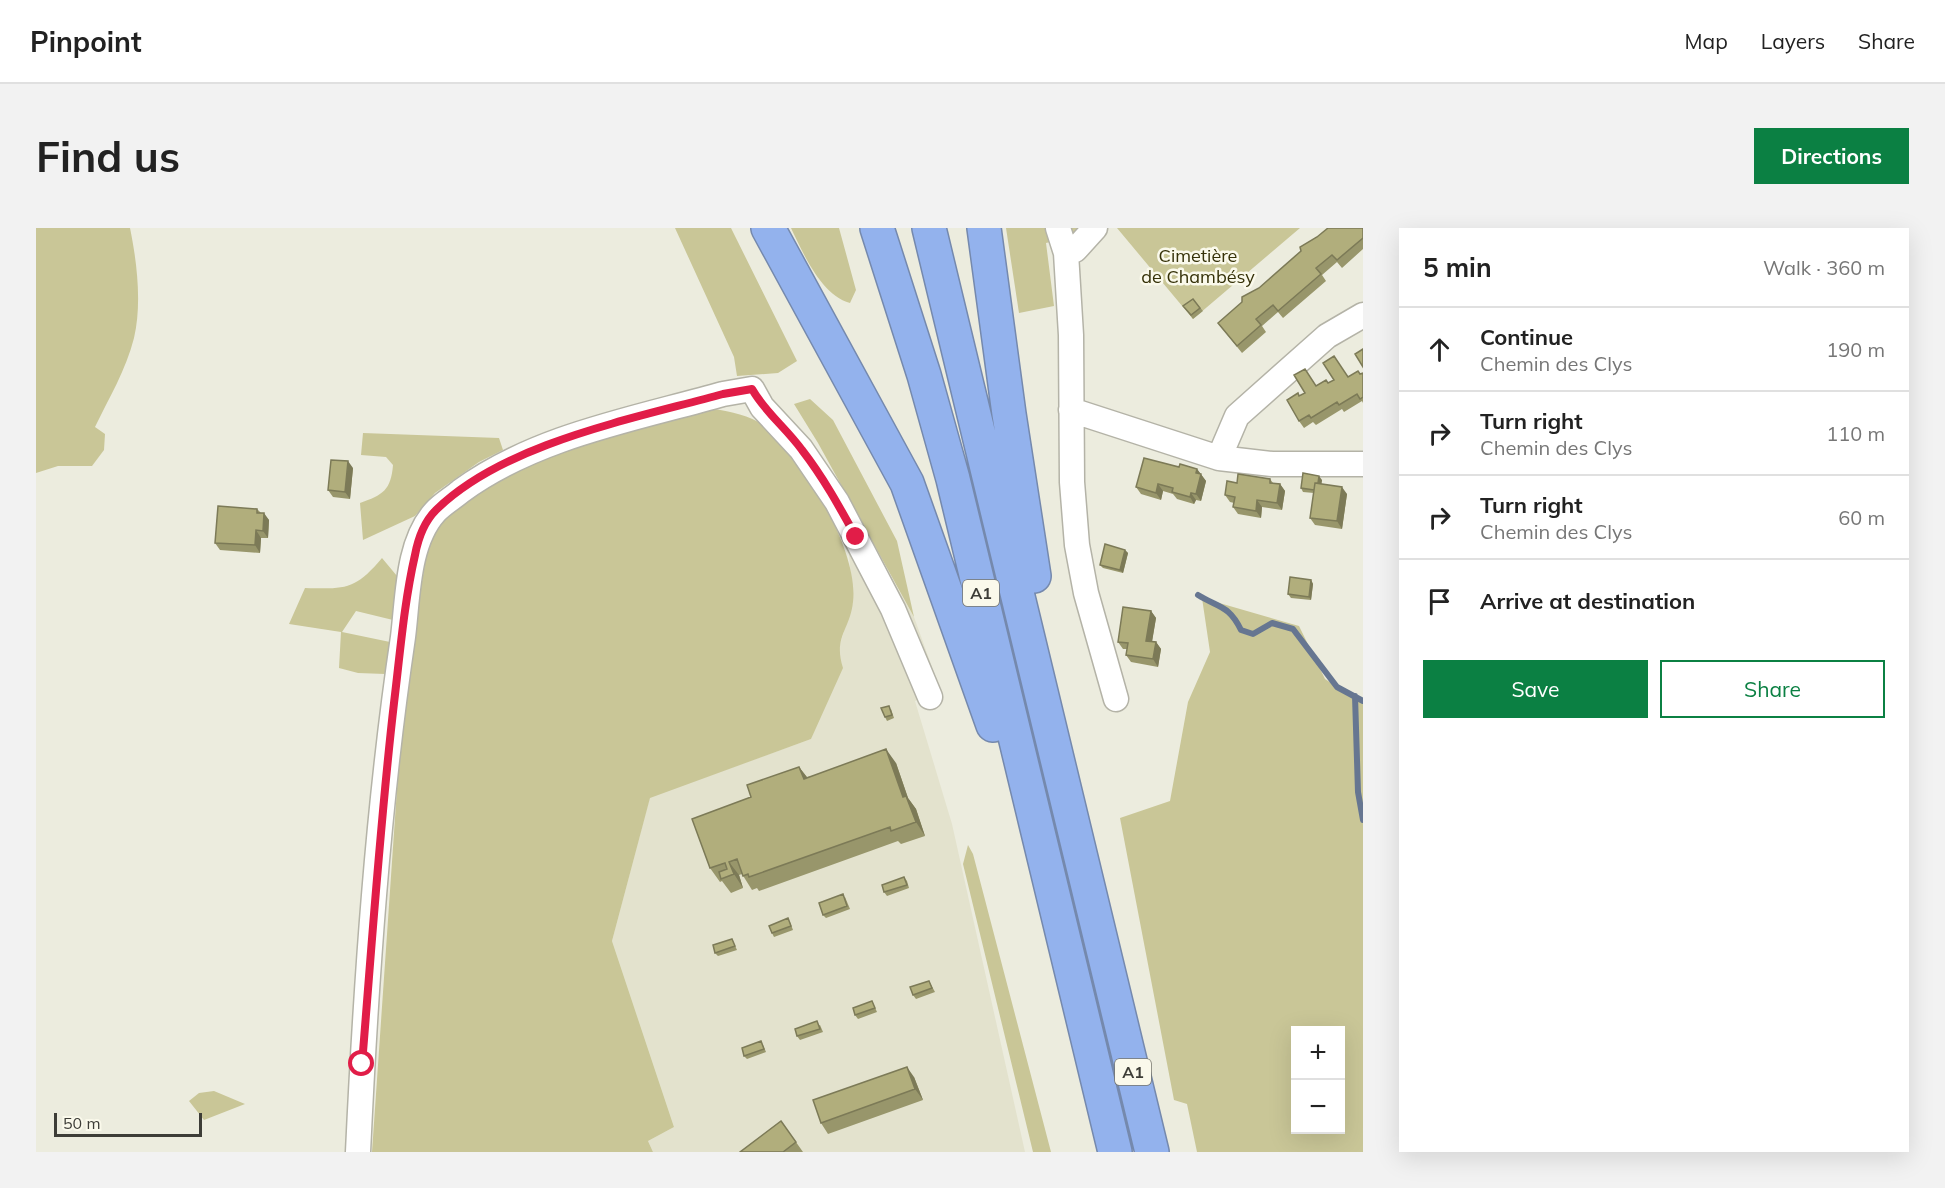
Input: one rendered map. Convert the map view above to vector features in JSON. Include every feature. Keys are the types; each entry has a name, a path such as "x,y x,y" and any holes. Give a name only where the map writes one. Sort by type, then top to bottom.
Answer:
{"highway":[{"path":"768,228 907,483 933,549 1056,909"},
{"name":"A1","path":"877,228 919,356 950,467 1115,1152"},
{"name":"A1","path":"928,228 1152,1152"},
{"path":"984,228 1008,414 1074,826"}],"street":[{"path":"1058,228 1066,253 1072,482 1077,545 1086,593 1116,699"},
{"path":"1066,253 1075,250 1095,228"},
{"path":"1219,458 1237,416 1327,336 1363,315"},
{"path":"358,1152 362,1064 386,772 415,556 421,535 435,510 493,471 550,444 723,394 752,389 762,407 801,449 837,502 893,609 930,698"},
{"path":"1071,410 1219,458 1272,464 1363,464"}],"shaded area":[{"path":"872,543 914,617 941,692 915,701 952,824 1025,1152 653,1152 648,1141 674,1127 612,941 650,797 811,739 853,602 849,555"}],"green space":[{"path":"36,228 130,228 135,255 138,311 131,350 95,427 105,434 104,450 92,466 58,466 36,473"},
{"path":"675,228 731,228 797,361 778,373 737,376 734,357"},
{"path":"791,228 839,228 856,290 850,303 830,291 814,272"},
{"path":"1006,228 1082,228 1076,236 1046,243 1054,306 1019,313"},
{"name":"Cimetière de Chambésy","path":"1117,228 1300,228 1193,319"},
{"path":"810,399 833,420 897,541 914,617 794,404"},
{"path":"714,409 745,416 766,427 786,447 800,466 828,511 839,535 853,582 853,602 841,641 840,657 843,668 811,739 650,798 612,941 674,1127 648,1141 653,1152 372,1152 403,702 428,544 449,510 528,463 610,436"},
{"path":"363,433 499,438 503,450 479,462 435,493 415,516 363,540 360,503 380,494 388,486 393,465 386,457 361,455"},
{"path":"382,558 397,576 393,620 356,611 342,632 390,642 385,674 358,673 339,668 341,632 289,624 305,588 340,587 357,582"},
{"path":"1202,598 1299,626 1325,679 1363,704 1363,1152 1197,1152 1187,1104 1174,1100 1120,818 1170,801 1188,702 1210,652"},
{"path":"968,845 973,854 1051,1152 1033,1152 963,864"},
{"path":"214,1091 245,1104 204,1120 189,1101 199,1093"}],"building":[{"path":"1328,228 1363,228 1363,238 1337,260 1332,255 1316,268 1321,274 1278,311 1273,305 1256,319 1261,325 1237,346 1218,323 1242,302 1242,297 1259,288 1301,251 1300,247"},
{"path":"1193,299 1200,308 1191,315 1183,306"},
{"path":"1363,349 1363,367 1355,354"},
{"path":"1334,356 1348,377 1358,371 1360,374 1363,373 1363,397 1360,399 1357,394 1339,405 1337,402 1311,418 1309,415 1299,421 1287,400 1298,393 1299,396 1305,393 1294,375 1305,369 1316,386 1326,380 1328,383 1334,380 1323,363"},
{"path":"1144,458 1197,469 1196,473 1201,474 1196,494 1191,493 1190,497 1172,492 1173,488 1158,484 1156,493 1136,487"},
{"path":"331,460 348,461 345,492 328,490"},
{"path":"1303,473 1319,476 1314,490 1301,488"},
{"path":"1238,474 1270,479 1270,483 1280,484 1277,503 1257,500 1256,511 1233,507 1235,497 1225,495 1227,481 1237,483"},
{"path":"1315,483 1342,487 1337,521 1310,518"},
{"path":"218,506 257,509 257,513 264,513 263,531 256,530 255,545 215,543"},
{"path":"1105,544 1125,550 1120,570 1100,565"},
{"path":"1290,577 1311,580 1309,597 1288,594"},
{"path":"1123,607 1151,611 1146,641 1156,642 1153,659 1126,655 1128,643 1118,642"},
{"path":"889,706 892,715 885,717 881,708"},
{"path":"886,749 903,797 906,796 916,822 891,831 890,827 749,877 748,874 743,876 737,859 729,862 734,874 721,879 719,872 727,869 725,863 710,868 692,819 751,797 747,785 799,767 804,779"},
{"path":"904,877 907,885 884,892 882,885"},
{"path":"843,894 847,906 823,915 819,903"},
{"path":"788,918 791,926 772,933 769,926"},
{"path":"732,939 735,946 715,953 713,945"},
{"path":"929,981 932,988 913,995 910,987"},
{"path":"872,1001 875,1008 855,1015 853,1008"},
{"path":"817,1021 820,1029 797,1036 795,1029"},
{"path":"761,1041 764,1049 744,1056 742,1048"},
{"path":"907,1067 915,1089 821,1123 813,1100"},
{"path":"781,1121 796,1142 783,1152 740,1152"}],"waterway":[{"path":"1198,595 1228,611 1241,630 1253,634 1272,623 1293,629 1337,687 1363,701"},
{"path":"1355,696 1358,792 1363,820"}],"route":[{"path":"362,1064 386,772 400,657 415,556 421,535 435,510 493,471 550,444 723,394 752,389 762,407 786,430 819,473 856,537"}]}
